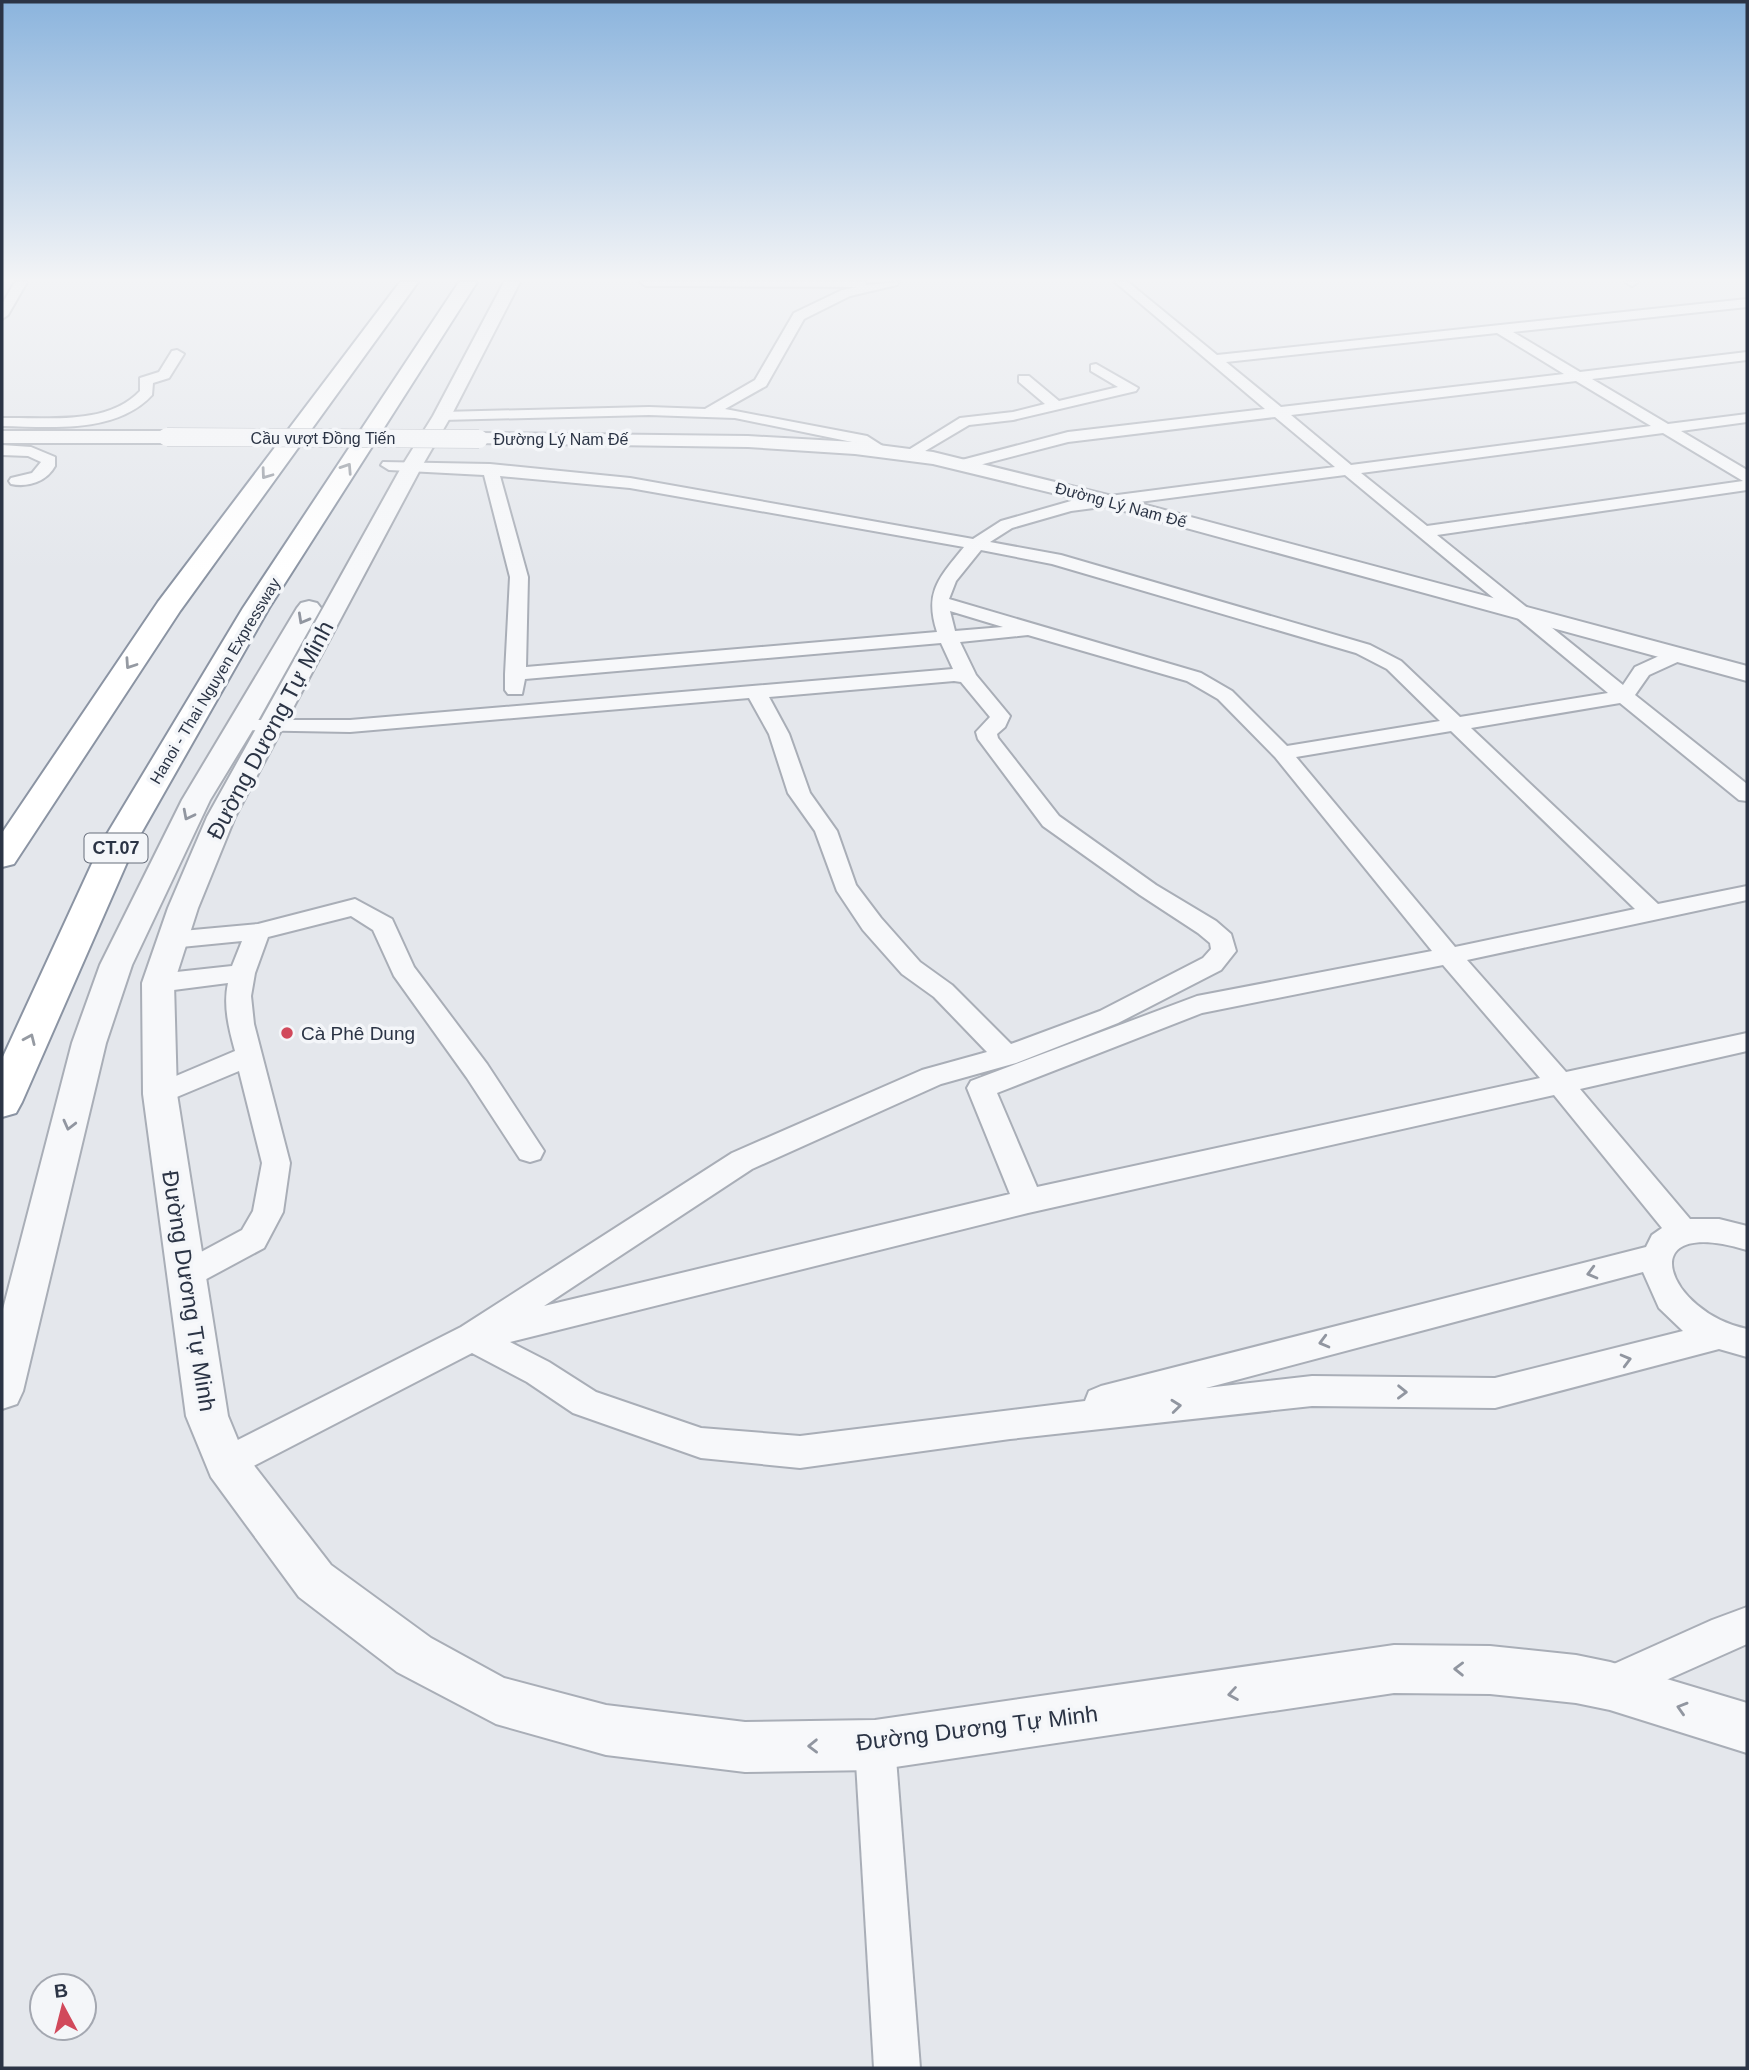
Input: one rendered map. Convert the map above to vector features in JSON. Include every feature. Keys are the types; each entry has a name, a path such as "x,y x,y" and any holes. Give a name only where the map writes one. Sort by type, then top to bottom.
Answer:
{"highway":[{"path":"2,857 168,608 338,379"},
{"name":"Hanoi - Thai Nguyen Expressway","path":"2,1102 118,844 256,608 405,379"}],"street":[{"path":"2,422 83,420 113,415 142,399 147,392 145,381 153,379"},
{"name":"Đường Dương Tự Minh","path":"2,1391 89,1043 116,965 196,800 256,727 400,466 444,379"},
{"name":"Đường Dương Tự Minh","path":"462,379 442,416 400,466 324,580 256,727 171,940 158,983 160,1094 207,1416 226,1463 315,1581 414,1655 496,1700 606,1730 745,1747 875,1745 1394,1669 1490,1670 1576,1679 1610,1686 1747,1728"},
{"path":"708,412 761,383 763,379"},
{"path":"1024,379 1056,406"},
{"path":"910,454 965,421 1013,416 1130,388 1114,379"},
{"path":"1238,379 1522,614 1747,795"},
{"path":"964,464 1068,437 1557,379"},
{"path":"1583,379 1747,477"},
{"path":"442,416 708,412 749,415 862,439 884,452"},
{"path":"976,1077 1007,1056 1109,1017 1212,964 1224,951 1222,940 1207,927 1148,890 1051,821 988,739 986,732 998,723 1000,716 967,677 948,637 940,602 941,590 974,544 996,527 1071,506 1747,418"},
{"name":"Cầu vượt Đồng Tiến","path":"2,437 479,439"},
{"name":"Đường Lý Nam Đế","path":"479,439 723,440 910,454 964,464 1747,674"},
{"path":"2,450 31,452 49,460 45,472 39,476 17,481"},
{"path":"400,466 490,469 629,483 1055,559 1363,649 1394,665 1654,914"},
{"path":"490,469 519,577 515,712"},
{"path":"1423,531 1747,485"},
{"path":"940,602 1194,677 1225,695 1282,753 1449,956 1561,1084 1682,1231"},
{"path":"515,674 1036,629"},
{"path":"1282,753 1452,722 1625,696 1642,671 1677,655"},
{"path":"256,727 339,726 967,677"},
{"path":"756,692 779,734 799,793 826,831 845,886 872,924 911,968 943,991 1007,1056"},
{"path":"226,1463 472,1337 742,1161 913,1084 976,1077 1197,1005 1449,956 1747,893"},
{"path":"171,940 258,932 355,907 383,925 404,970 477,1070 530,1151"},
{"path":"186,1275 253,1240 268,1212 276,1163 248,1056 239,996 242,973 258,932"},
{"path":"158,983 242,973"},
{"path":"472,1337 1028,1200 1747,1042"},
{"path":"160,1094 248,1056"},
{"path":"976,1077 1028,1200"},
{"path":"1733,1339 1697,1323 1671,1298 1657,1272 1658,1256 1662,1245 1682,1231 1700,1228 1746,1236"},
{"path":"1010,1424 1658,1256"},
{"path":"472,1337 538,1371 585,1403 701,1443 800,1452 1010,1424 1312,1391 1495,1393 1733,1339"},
{"path":"1610,1686 1725,1633 1747,1626"},
{"path":"875,1745 897,2068"}],"place":[{"name":"Cà Phê Dung","path":"287,1033"}]}
